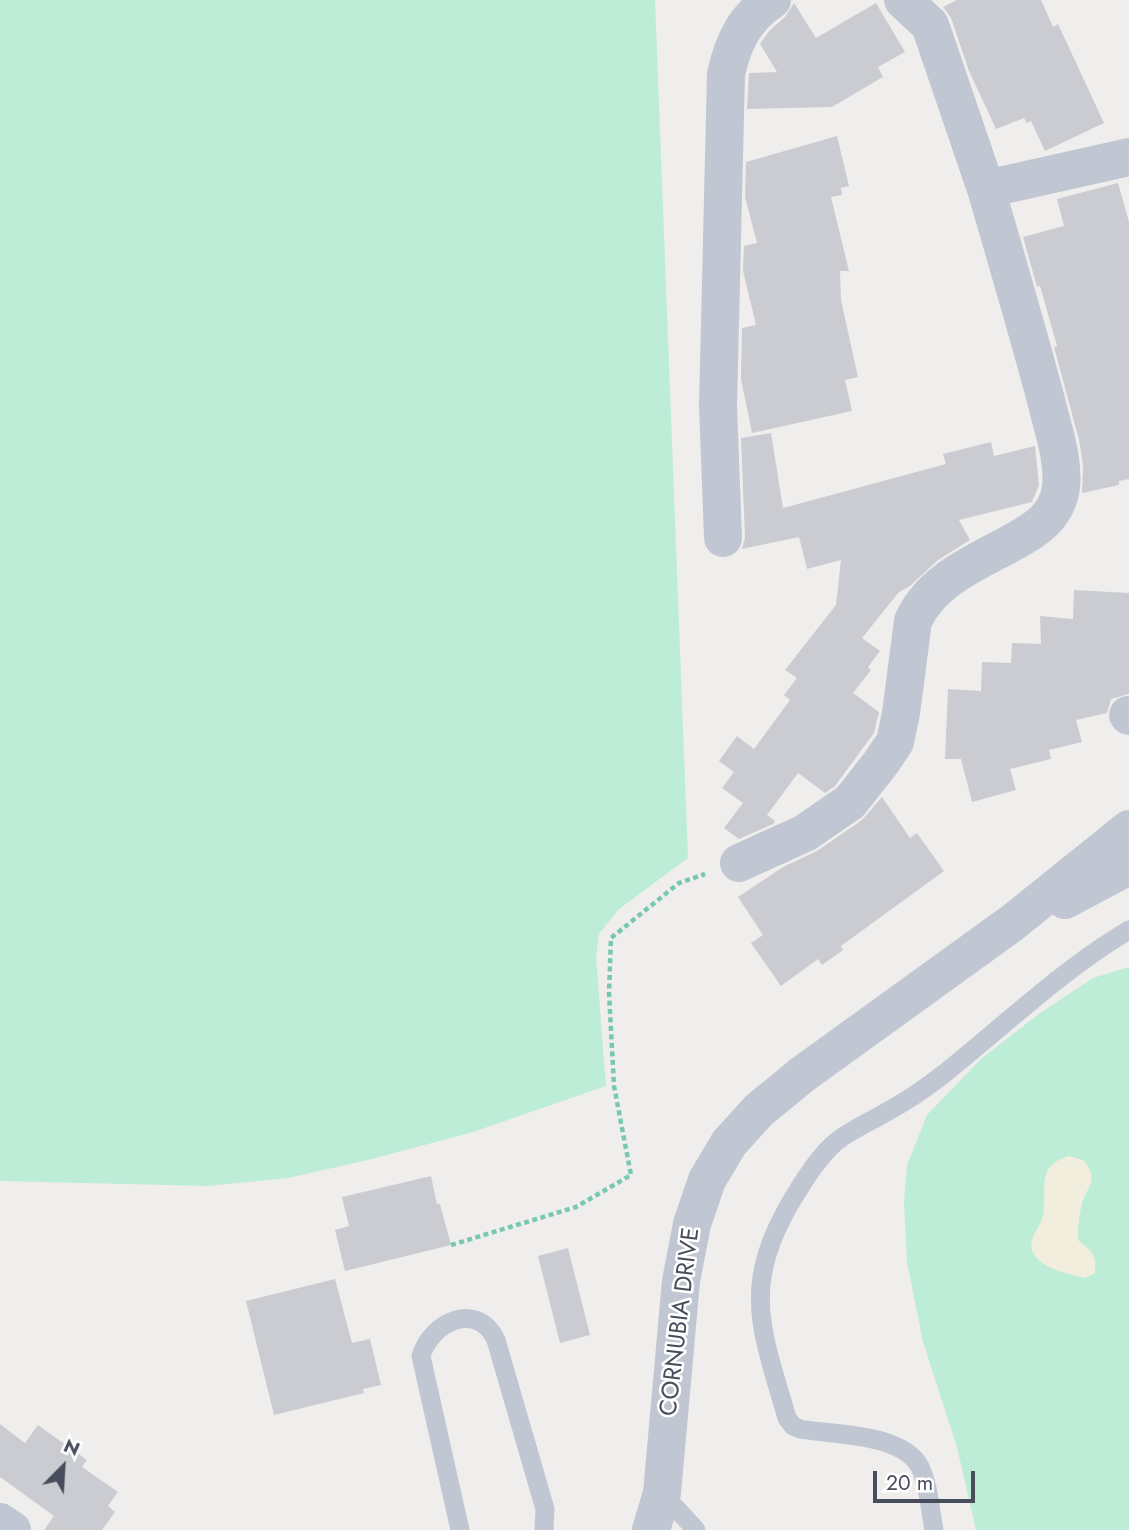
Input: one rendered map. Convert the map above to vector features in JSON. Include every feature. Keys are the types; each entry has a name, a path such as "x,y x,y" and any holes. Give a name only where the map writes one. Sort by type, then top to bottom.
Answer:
{"street":[{"path":"723,538 718,405 726,74 733,46 755,11 772,0"},
{"path":"739,863 805,833 850,802 894,742 901,712 913,621 919,608 928,596 947,580 1035,529 1058,504 1062,485 1056,443 1027,329 986,189 930,25 904,0"},
{"path":"986,189 1129,157"},
{"name":"CORNUBIA DRIVE","path":"651,1530 662,1493 681,1281 692,1224 707,1180 724,1152 759,1110 803,1074 1012,923 1129,829"},
{"name":"CORNUBIA DRIVE","path":"1012,923 1078,895 1129,866"},
{"path":"0,1522 12,1530"}],"lane":[{"path":"934,1530 925,1480 911,1454 887,1442 800,1429 793,1426 787,1418 760,1319 760,1287 769,1245 803,1181 838,1141 861,1125 910,1099 944,1074 1056,979 1129,930"},
{"path":"460,1530 421,1356 424,1346 434,1334 459,1318 481,1321 496,1340 545,1509 544,1530"},
{"path":"662,1493 696,1530"}],"path":[{"path":"451,1245 576,1208 631,1175 614,1087 609,993 611,938 679,883 739,863"}],"green space":[{"path":"0,0 655,0 688,858 619,909 599,934 596,957 606,1086 473,1132 288,1178 208,1186 0,1181"},
{"path":"1129,967 1129,1530 976,1530 957,1447 923,1342 907,1262 904,1202 907,1165 927,1115 981,1059 1040,1013 1093,978"}],"sand":[{"path":"1069,1156 1083,1160 1092,1179 1083,1201 1078,1225 1079,1241 1093,1254 1095,1262 1095,1273 1085,1278 1045,1265 1035,1256 1031,1245 1043,1215 1047,1172 1058,1160"}],"building":[{"path":"957,0 1041,0 1053,27 1058,24 1104,123 1045,151 1031,121 1027,123 1024,118 996,129 969,71 951,18 943,7"},
{"path":"794,3 816,38 876,3 905,52 878,67 883,77 832,107 747,109 749,73 777,72 760,44"},
{"path":"837,136 849,186 841,188 842,195 831,197 849,271 840,271 841,300 858,377 845,380 852,411 752,433 741,379 742,328 756,325 743,271 744,246 757,243 745,197 746,162"},
{"path":"1118,183 1129,222 1129,479 1119,481 1119,485 1082,493 1083,465 1079,440 1054,347 1057,346 1023,237 1064,226 1057,199"},
{"path":"771,433 783,508 946,464 943,454 991,442 994,456 1035,446 1039,485 1032,502 959,520 970,540 938,560 910,586 899,592 862,638 880,651 868,667 871,670 853,693 879,712 874,733 835,786 825,793 798,773 767,815 775,821 773,824 739,839 724,828 743,803 722,788 734,772 719,761 737,736 754,749 790,700 784,695 797,678 785,670 836,605 841,560 807,569 799,537 742,549 745,537 741,438"},
{"path":"1074,590 1129,593 1129,694 1111,699 1107,713 1076,720 1082,742 1049,750 1051,759 1010,769 1016,790 972,802 961,759 945,759 948,689 981,691 982,662 1011,663 1012,643 1041,644 1040,616 1073,619"},
{"path":"882,797 910,838 917,833 944,871 841,946 843,950 822,965 818,959 781,986 751,943 763,935 738,897 783,867 817,851 862,820"},
{"path":"431,1176 451,1245 345,1271 335,1230 349,1226 342,1197"},
{"path":"568,1248 590,1335 560,1343 538,1256"},
{"path":"335,1279 352,1343 370,1339 381,1385 363,1389 364,1393 274,1415 246,1301"},
{"path":"0,1424 25,1443 38,1425 87,1460 82,1467 118,1492 108,1506 115,1512 102,1530 44,1530 54,1516 0,1477"}]}
